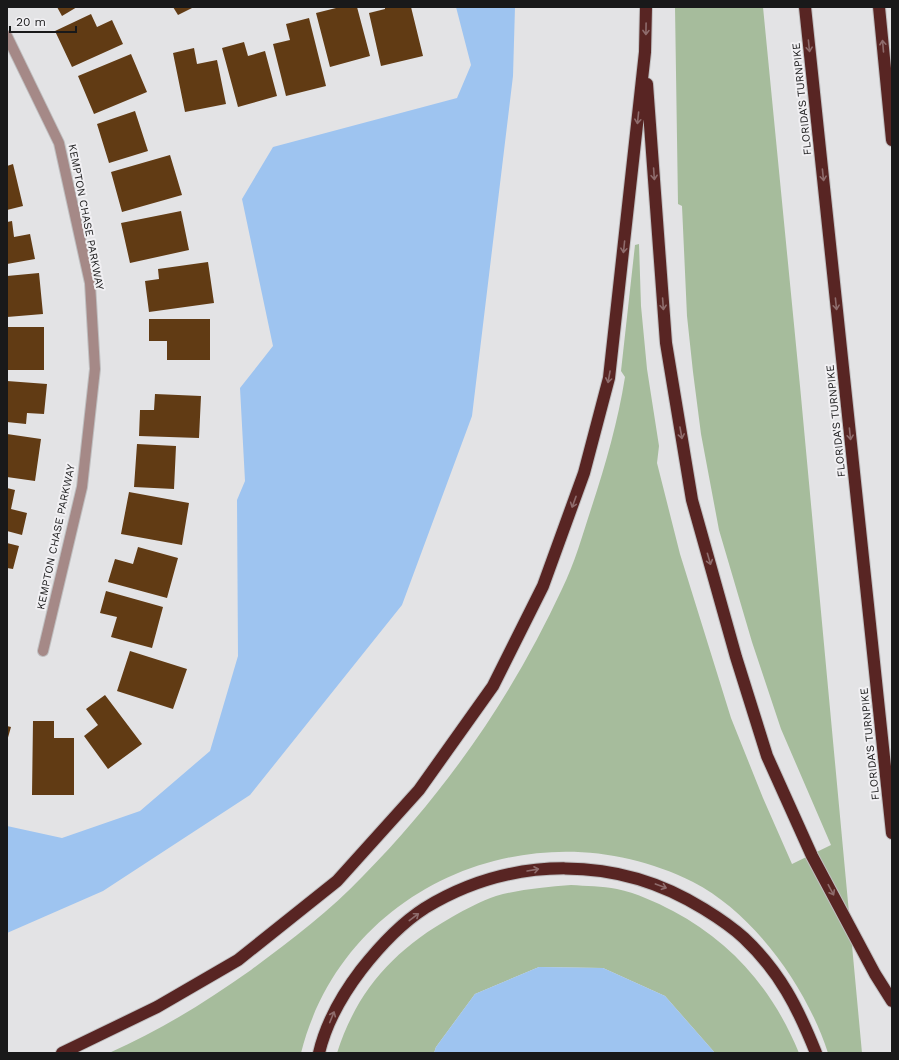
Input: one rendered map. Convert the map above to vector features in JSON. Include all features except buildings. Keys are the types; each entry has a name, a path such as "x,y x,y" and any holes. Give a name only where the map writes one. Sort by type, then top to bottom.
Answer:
{"highway":[{"path":"62,1053 157,1007 238,960 337,881 420,790 493,686 543,586 584,473 609,378 645,52 646,7"},
{"name":"FLORIDA'S TURNPIKE","path":"805,7 892,833"},
{"path":"879,7 892,140"},
{"path":"645,52 666,343 692,500 736,657 767,756 812,856 875,974 892,1000"},
{"path":"318,1053 335,1010 355,979 376,951 400,927 425,908 463,889 506,875 542,869 607,871 638,878 667,888 718,917 744,938 779,979 796,1006 816,1053"}],"street":[{"name":"KEMPTON CHASE PARKWAY","path":"7,36 59,143 90,283 95,368 82,486 43,651"}],"green space":[{"path":"675,7 763,7 862,1053 828,1053 819,1028 807,1003 776,955 737,913 716,896 693,882 634,860 573,852 513,857 455,874 403,903 359,943 324,993 301,1053 109,1053 164,1026 217,993 280,948 337,901 363,876 422,811 449,777 499,705 522,667 567,579 602,474 615,426 625,377 621,371 635,245 639,244 641,306 647,369 659,446 657,463 680,554 731,718 763,798 792,864 831,845 781,729 752,642 719,530 701,434 687,316 682,206 678,204"},
{"path":"571,885 611,888 639,895 673,911 695,924 714,938 749,970 764,989 789,1030 799,1053 715,1053 665,996 603,968 539,967 475,994 436,1047 434,1053 337,1053 345,1030 367,991 396,957 432,929 468,908 496,896 524,890"}],"water":[{"path":"456,7 515,7 513,76 472,416 402,605 250,795 103,891 7,933 7,826 62,838 140,811 210,751 238,656 237,500 245,481 240,388 273,346 242,199 273,147 457,98 471,65"},
{"path":"539,967 603,968 665,996 715,1053 434,1053 436,1047 475,994"}]}
